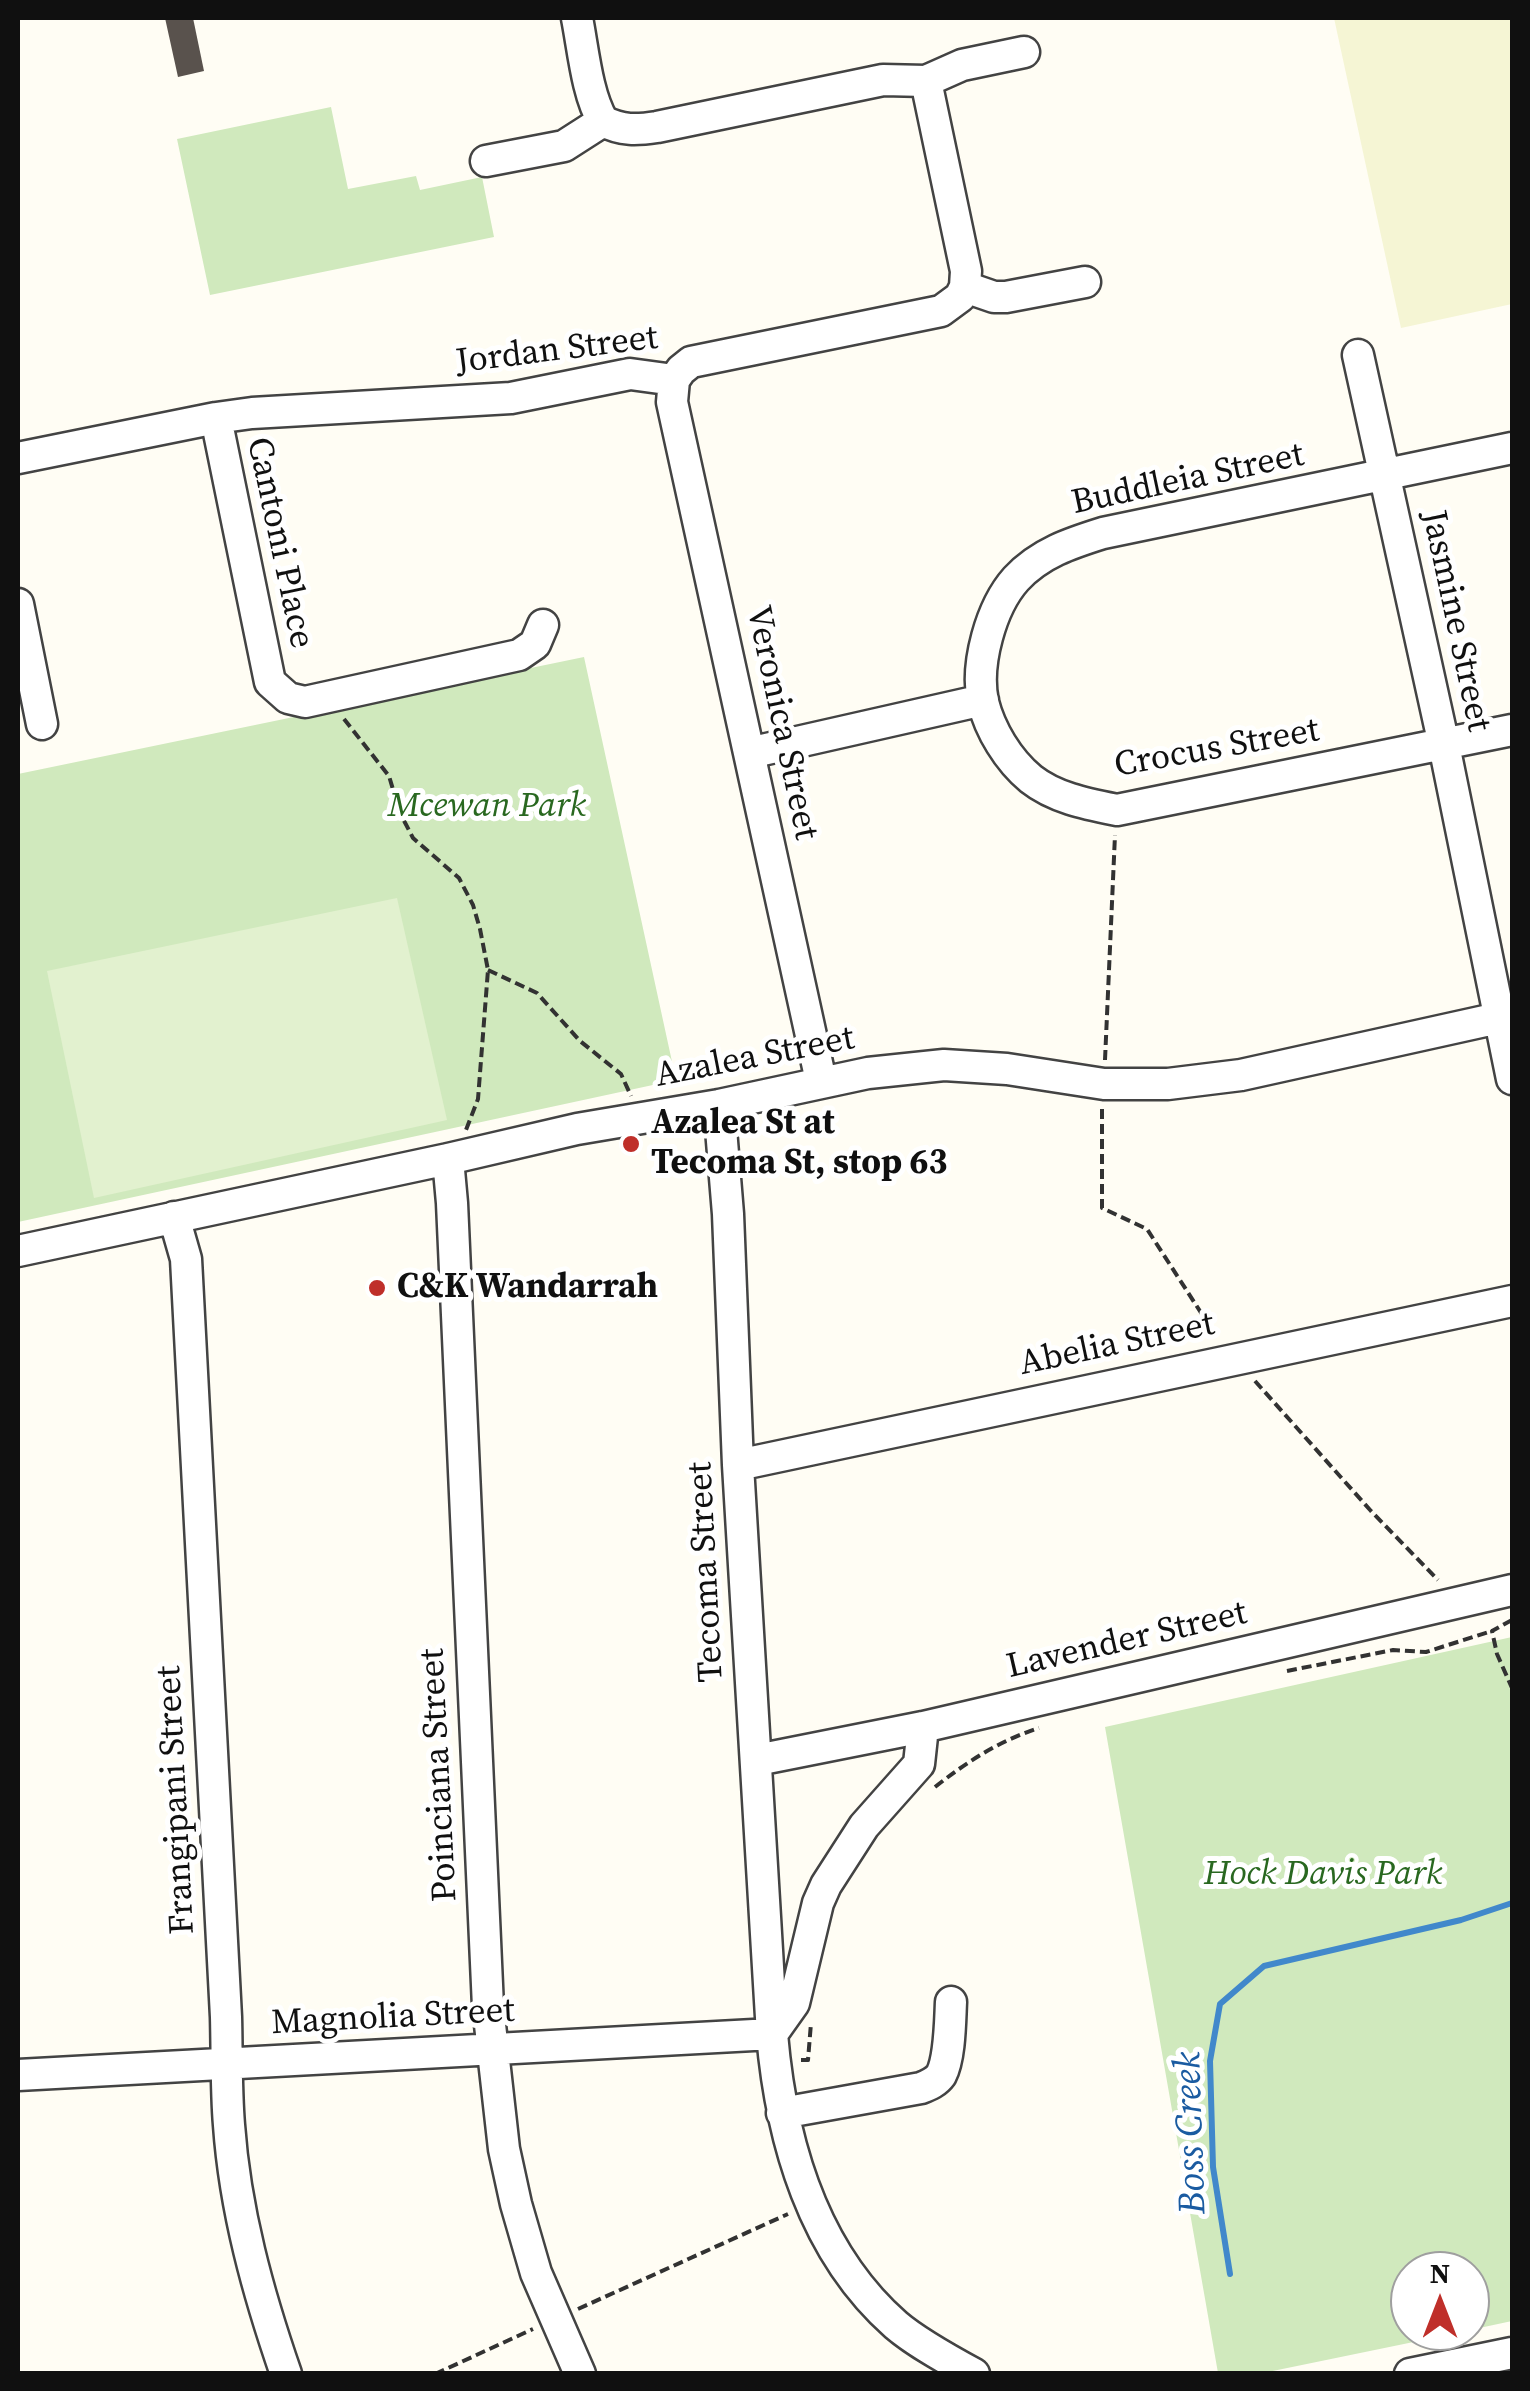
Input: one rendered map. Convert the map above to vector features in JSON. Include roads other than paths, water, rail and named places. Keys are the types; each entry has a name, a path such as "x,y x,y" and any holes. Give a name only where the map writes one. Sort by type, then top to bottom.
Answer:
{"street":[{"path":"577,18 598,112 603,121 633,130 883,80 926,81 962,65 1024,52"},
{"path":"926,81 966,271 965,286 994,297 1006,297 1085,282"},
{"path":"486,162 564,146 603,121"},
{"name":"Jordan Street","path":"18,458 252,413 511,398 630,374 674,380 691,362 941,310 960,297 965,286"},
{"name":"Jasmine Street","path":"1358,356 1506,1016 1512,1079"},
{"name":"Veronica Street","path":"674,380 672,402 821,1081"},
{"name":"Cantoni Place","path":"216,418 270,682 288,698 306,702 519,655 535,644 544,625"},
{"name":"Buddleia Street","path":"983,700 983,659 995,611 1017,579 1054,549 1103,533 1512,448"},
{"path":"18,604 42,724"},
{"path":"749,753 983,700"},
{"name":"Crocus Street","path":"983,700 998,741 1032,779 1068,799 1116,810 1512,730"},
{"name":"Azalea Street","path":"18,1251 577,1130 719,1105 868,1072 944,1065 1007,1069 1104,1084 1168,1084 1241,1076 1506,1016"},
{"name":"Tecoma Street","path":"719,1105 772,2034 782,2112 794,2163 810,2204 849,2274 896,2326 974,2374"},
{"name":"Poinciana Street","path":"448,1160 488,2007 504,2149 516,2204 536,2273 580,2374"},
{"name":"Frangipani Street","path":"174,1218 186,1259 229,2125 240,2213 286,2374"},
{"name":"Abelia Street","path":"738,1465 1512,1301"},
{"name":"Lavender Street","path":"756,1760 923,1727 1512,1590"},
{"path":"772,2034 794,2003 826,1885 864,1826 918,1764 923,1727"},
{"path":"768,1944 794,1931 818,1904"},
{"path":"782,2112 934,2083 944,2063 951,2002"},
{"name":"Magnolia Street","path":"18,2075 772,2034"},
{"path":"1410,2374 1512,2353"}],"waterway":[{"name":"Boss Creek","path":"1230,2274 1213,2167 1210,2061 1220,2004 1264,1966 1461,1920 1512,1903"}],"place":[{"name":"Azalea St at Tecoma St, stop 63","path":"631,1144"},
{"name":"C&K Wandarrah","path":"377,1288"}],"park label":[{"name":"Mcewan Park","path":"487,807"},
{"name":"Hock Davis Park","path":"1323,1875"}]}
